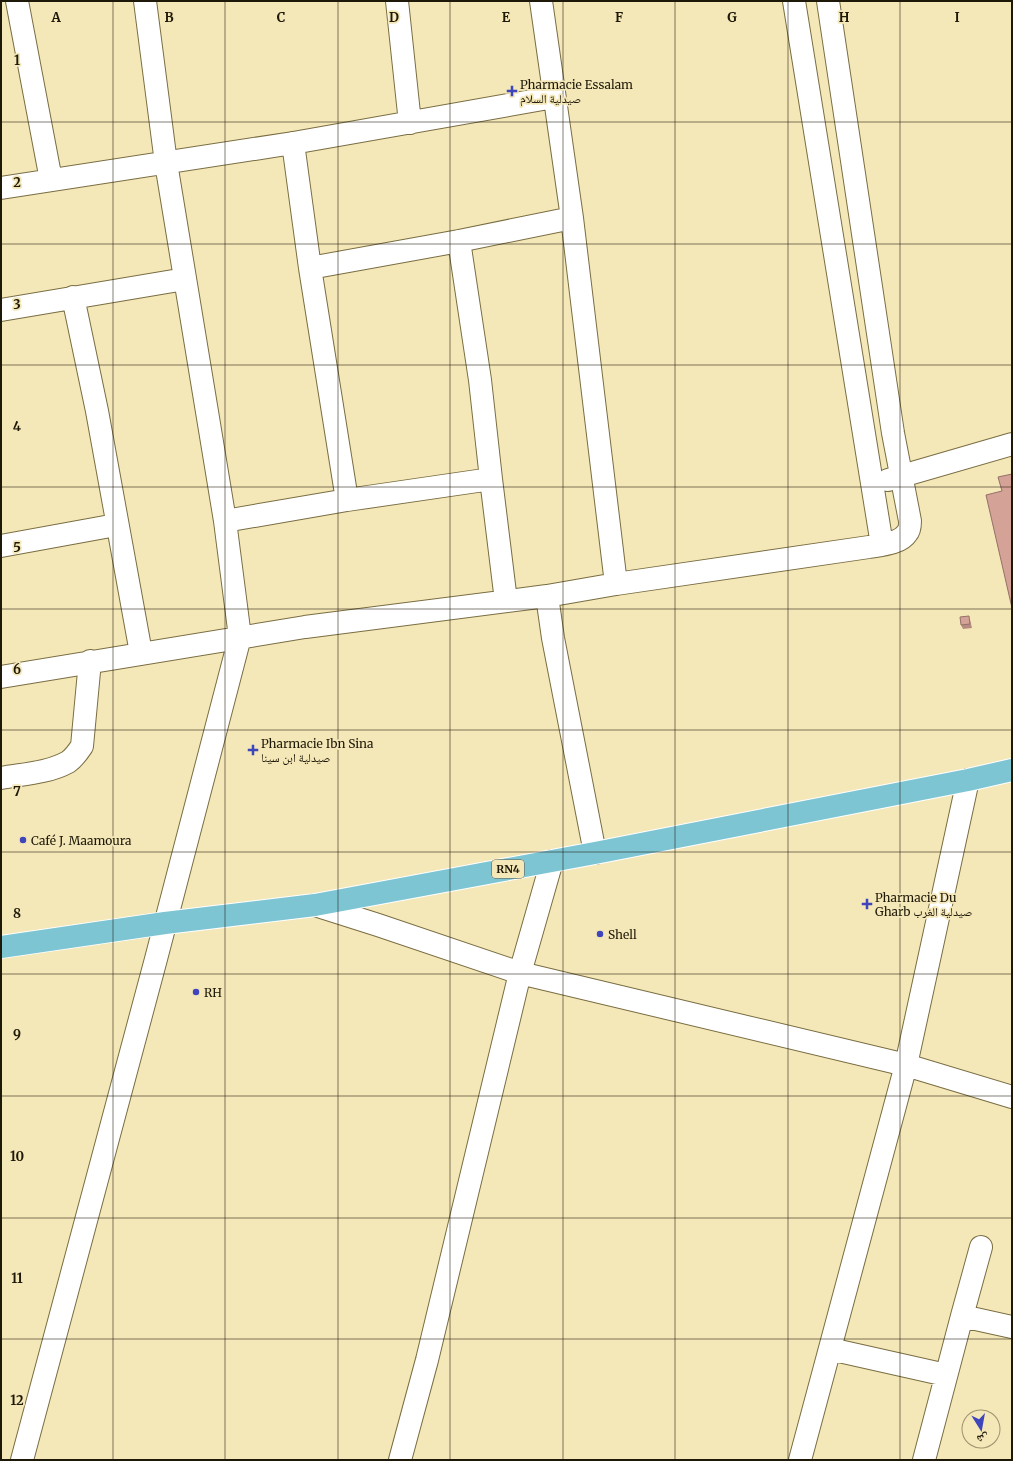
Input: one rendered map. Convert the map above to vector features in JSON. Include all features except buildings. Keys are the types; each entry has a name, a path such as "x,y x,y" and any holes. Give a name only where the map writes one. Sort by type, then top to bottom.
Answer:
{"main road":[{"name":"RN4","path":"1,947 165,923 315,905 596,853 1012,770"}],"street":[{"path":"17,1 51,180"},
{"path":"22,1460 240,637 225,521 166,163 145,1"},
{"path":"397,1 410,123"},
{"path":"541,1 572,218 616,584"},
{"path":"794,1 882,545"},
{"path":"1,677 90,661 305,627 548,596 616,584 882,545 904,538 908,532 910,521 893,433 828,1"},
{"path":"805,70 838,65"},
{"path":"1,188 293,143 554,97"},
{"path":"293,143 310,268 347,500"},
{"path":"310,268 459,241 572,218"},
{"path":"459,241 480,380 506,601"},
{"path":"1,310 185,279"},
{"path":"73,297 97,411 116,525 141,653"},
{"path":"850,345 879,343"},
{"path":"872,484 1012,444"},
{"path":"225,521 347,500 492,479"},
{"path":"1,546 116,525"},
{"path":"548,596 553,638 596,853"},
{"path":"1,778 51,769 69,762 76,754 82,746 90,661"},
{"path":"800,1460 906,1065 968,780"},
{"path":"400,1460 427,1360 520,973 552,861"},
{"path":"315,905 520,973 906,1065 1012,1097"},
{"path":"924,1460 981,1247"},
{"path":"962,1316 1012,1327"},
{"path":"830,1349 946,1376"}],"place":[{"name":"Pharmacie Essalam صيدلية السلام","path":"512,91"},
{"name":"Pharmacie Ibn Sina صيدلية ابن سينا","path":"253,750"},
{"name":"Café J. Maamoura","path":"23,840"},
{"name":"Pharmacie Du Gharb صيدلية الغرب","path":"867,904"},
{"name":"Shell","path":"600,934"},
{"name":"RH","path":"196,992"}]}
